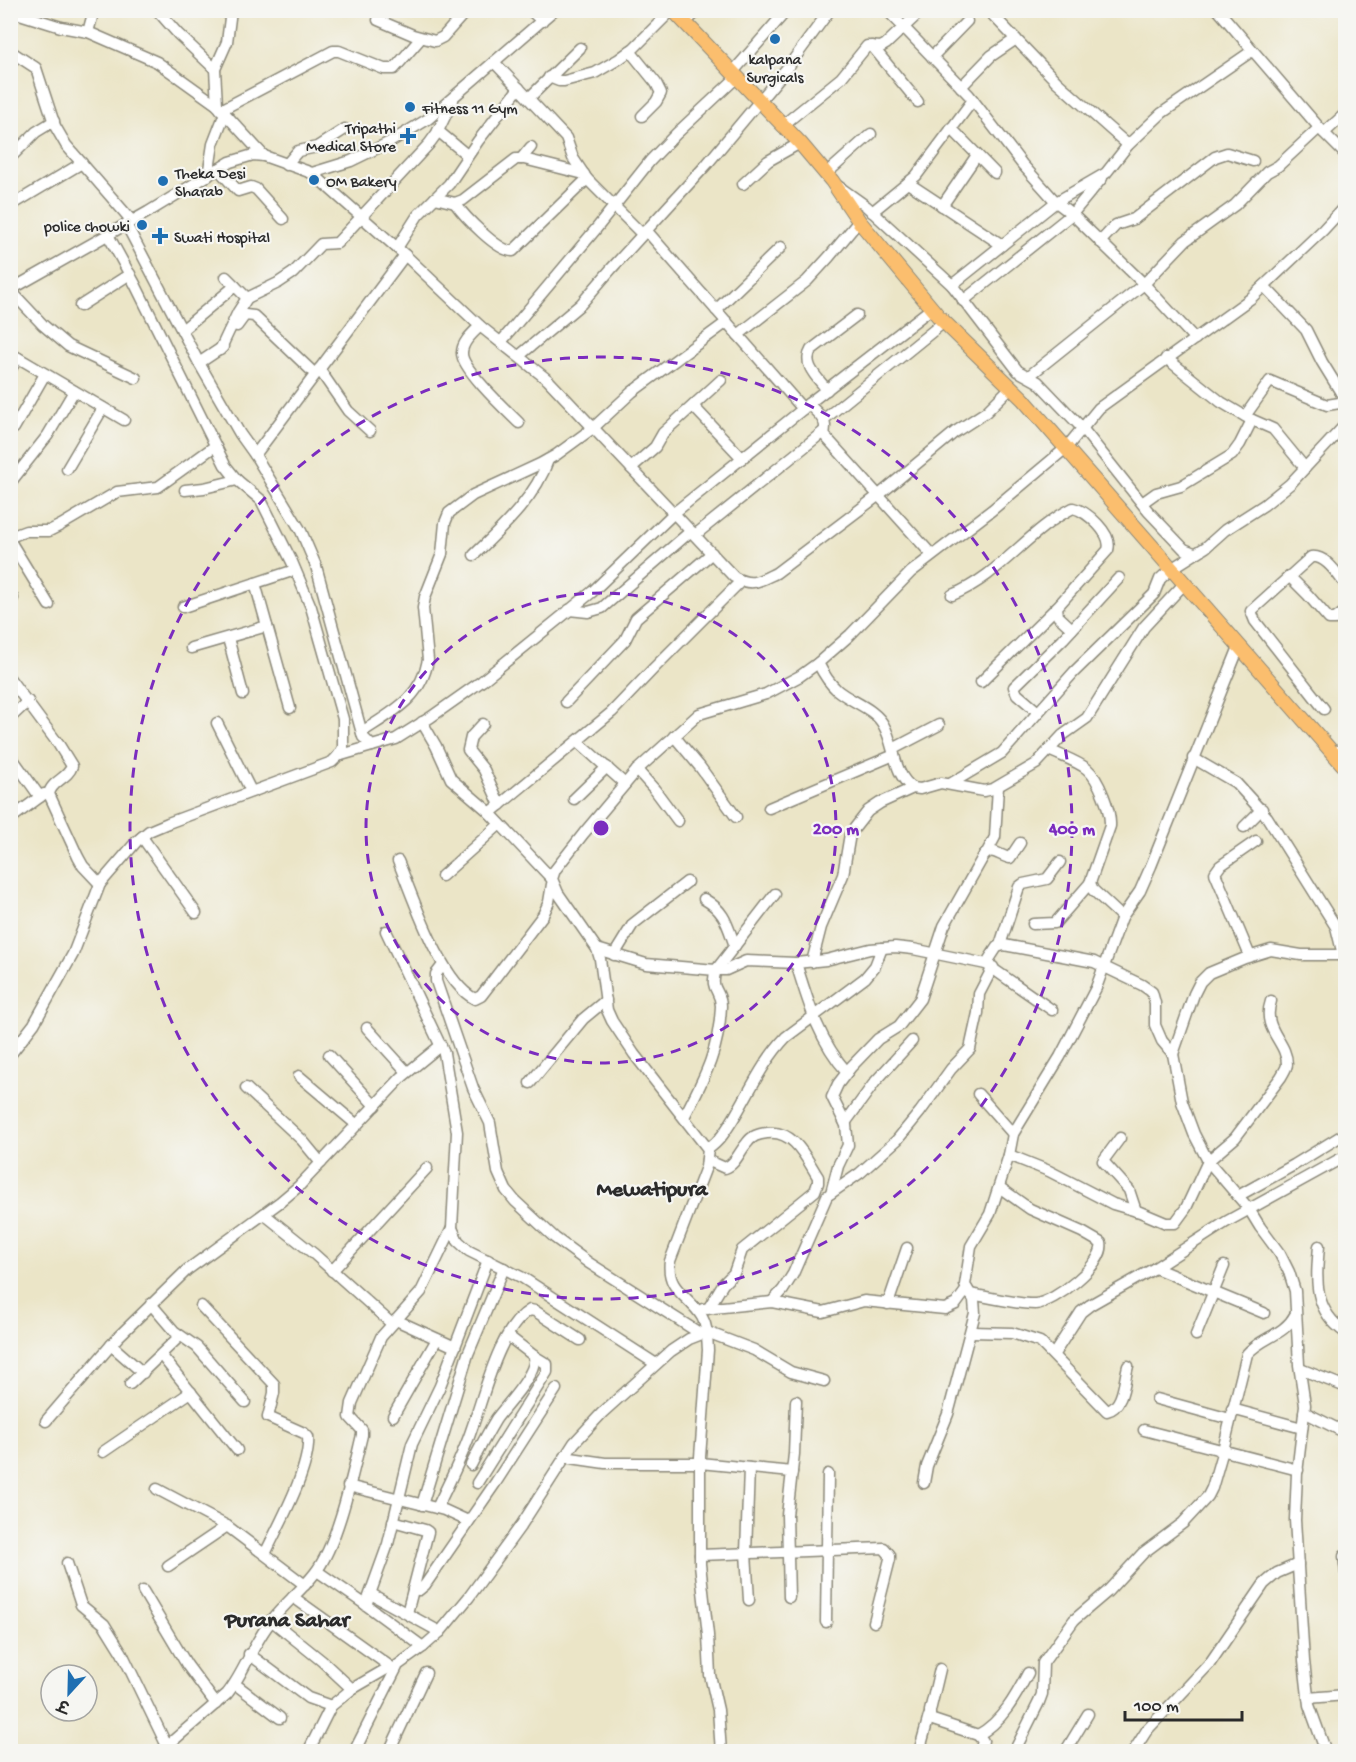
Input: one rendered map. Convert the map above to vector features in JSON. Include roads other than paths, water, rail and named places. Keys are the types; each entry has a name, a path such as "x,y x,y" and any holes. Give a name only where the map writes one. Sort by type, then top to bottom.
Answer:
{"main road":[{"path":"672,10 800,143 829,177 859,220 944,322 1011,387 1066,448 1239,647 1339,751 1346,768"}],"street":[{"path":"88,32 94,10"},
{"path":"158,10 178,34 215,69"},
{"path":"208,176 221,109 215,69 227,42 231,10"},
{"path":"378,20 421,38 435,41 467,10"},
{"path":"530,10 542,21"},
{"path":"312,173 351,161 390,142 428,119 554,10"},
{"path":"549,77 564,81 595,74 630,51 672,10"},
{"path":"684,23 699,10"},
{"path":"501,342 669,141 734,75 787,10"},
{"path":"519,356 581,304 707,164 831,10"},
{"path":"887,10 973,100 1022,165 1056,202 1072,214 1144,284 1196,339"},
{"path":"783,125 835,84 862,50 872,46 881,47 922,10"},
{"path":"988,10 1057,82 1128,145"},
{"path":"1218,10 1346,155"},
{"path":"10,11 48,16 61,27 88,32 157,62 221,109 264,156"},
{"path":"932,57 967,21"},
{"path":"221,109 333,51 339,51 384,69 394,69 421,38"},
{"path":"961,87 992,56 1016,39"},
{"path":"872,46 918,102"},
{"path":"529,98 580,48"},
{"path":"10,51 36,68 54,121 66,145 129,223 199,363 240,434 301,531 316,566 362,732 365,740 372,746"},
{"path":"630,51 656,83 661,93 656,102 642,116"},
{"path":"963,301 1072,214 1144,128 1177,101 1252,51"},
{"path":"494,62 566,138 573,158 586,177 644,232 738,335 806,406 823,420 825,425 823,432 693,533 602,608 588,612 568,610"},
{"path":"255,455 401,251 418,215 449,184 467,156 519,88"},
{"path":"220,350 238,312 248,298 293,273 321,244 337,243 362,218 429,144 438,131 454,96"},
{"path":"872,212 916,176 973,100"},
{"path":"1029,376 1144,284 1185,241 1235,205 1264,175 1346,113"},
{"path":"10,158 36,132 54,121"},
{"path":"951,128 995,173"},
{"path":"286,165 298,152 317,147 345,129"},
{"path":"438,131 467,156"},
{"path":"871,134 829,177 872,212 952,285 1014,367 1038,382 1082,428 1142,503 1184,549 1194,553"},
{"path":"743,184 768,161 800,143"},
{"path":"435,198 455,203 463,200 512,162 520,159 531,147"},
{"path":"1100,242 1116,225 1134,219 1215,157 1227,153 1253,161"},
{"path":"942,206 977,155"},
{"path":"136,378 68,346 43,325 10,290 129,223 218,169 245,156 264,156 312,173 401,251 480,326 548,380 734,577 741,581 753,583 776,573 879,495 955,432 986,412 1011,387"},
{"path":"520,159 586,177"},
{"path":"10,206 82,163"},
{"path":"218,169 238,192 250,187 256,189 283,219"},
{"path":"952,285 1056,202 1106,174"},
{"path":"455,203 465,216 489,237 507,250 513,251 586,177"},
{"path":"908,183 1002,245"},
{"path":"398,861 443,965 472,998 479,998 543,915 549,902 555,870 637,770 674,736 699,714 766,694 800,676 818,663 911,572 992,510 1066,448 1108,400 1223,320 1264,286 1346,205"},
{"path":"738,335 807,280 859,220"},
{"path":"10,1055 34,1024 73,954 100,884 148,831 332,762 343,748 343,719 315,618 295,570 261,500 237,480 225,465 130,274 108,235"},
{"path":"716,310 781,247"},
{"path":"80,306 130,274"},
{"path":"226,277 248,298"},
{"path":"182,330 235,286"},
{"path":"1142,503 1156,493 1181,486 1232,455 1240,444 1249,418 1270,381 1327,405 1346,402 1306,330 1264,286"},
{"path":"339,756 396,739 482,681 592,592 674,513 932,308"},
{"path":"199,363 220,350 242,318 249,314 258,319 317,371 348,411 370,431"},
{"path":"827,390 809,365 808,356 811,350 857,315"},
{"path":"362,732 410,699 427,667 424,597 444,547 445,523 449,513 473,495 548,460 593,428 632,392 727,322"},
{"path":"823,420 944,322"},
{"path":"480,326 464,345 461,356 463,362 519,423"},
{"path":"10,370 14,355 124,420"},
{"path":"1166,358 1204,389 1249,418 1273,429 1305,468"},
{"path":"14,429 45,374"},
{"path":"631,468 655,447 663,433 721,380"},
{"path":"10,483 48,435 74,391"},
{"path":"693,406 742,458"},
{"path":"67,469 103,408"},
{"path":"950,784 1002,753 1074,672 1154,594 1160,579 1194,553 1206,547 1235,523 1279,494 1346,424"},
{"path":"823,432 932,555"},
{"path":"10,537 26,531 45,531 55,528 117,492 158,486 215,446"},
{"path":"474,555 533,491 542,477 548,460"},
{"path":"185,490 237,480"},
{"path":"952,595 970,588 987,577 1038,531 1073,508 1085,513 1106,535 1108,550 1057,607 981,682"},
{"path":"10,542 49,605"},
{"path":"566,702 625,640 636,618 712,553"},
{"path":"1324,709 1252,615 1254,607 1307,560 1315,556 1324,560 1346,585"},
{"path":"183,607 295,570"},
{"path":"1290,577 1329,620 1335,620 1346,611"},
{"path":"1038,711 1017,694 1014,687 1119,578"},
{"path":"490,813 612,712 741,581"},
{"path":"255,583 291,708"},
{"path":"812,962 820,927 843,876 850,834 873,807 913,788 920,789 941,783 984,791 998,787 1036,764 1063,735 1087,718 1144,627 1184,584"},
{"path":"1057,607 1058,616 1072,629"},
{"path":"191,648 267,626"},
{"path":"228,638 243,694"},
{"path":"924,1483 927,1466 948,1414 971,1332 975,1306 965,1285 971,1246 987,1219 1009,1155 1013,1134 1060,1058 1096,988 1122,917 1140,891 1151,866 1239,647"},
{"path":"818,663 827,680 836,690 878,718 884,726 903,779 913,788"},
{"path":"10,679 28,701 72,766 68,774 10,819"},
{"path":"10,718 28,701"},
{"path":"422,722 451,779 490,813 552,881 597,949 607,1010 617,1029 684,1117 708,1155 722,1167 728,1167 733,1164 753,1137 778,1132 794,1141 818,1177 815,1191 742,1250 734,1273 703,1310"},
{"path":"217,723 251,791"},
{"path":"483,724 471,737 468,750 484,770 500,805"},
{"path":"769,808 893,752 939,725"},
{"path":"674,736 700,767 736,818"},
{"path":"578,742 625,784"},
{"path":"1049,750 1089,771 1108,812 1110,826 1090,883 1093,890 1122,917"},
{"path":"10,755 40,797"},
{"path":"1173,1054 1194,994 1200,982 1209,973 1271,950 1301,955 1344,957 1336,927 1262,809 1228,777 1193,758"},
{"path":"574,800 607,767"},
{"path":"637,770 678,821"},
{"path":"831,1193 838,1166 847,1150 848,1130 832,1097 847,1072 878,1039 898,1026 922,996 934,953 950,913 995,837 998,787"},
{"path":"49,790 52,802 78,857 83,866 100,884"},
{"path":"1244,826 1262,809"},
{"path":"442,876 500,824"},
{"path":"142,837 196,913"},
{"path":"1250,956 1215,873 1220,866 1256,841"},
{"path":"987,852 992,850 1010,858 1020,843"},
{"path":"772,1302 788,1283 825,1200 897,1140 951,1069 970,1049 978,1013 979,994 994,950 1000,945 1019,887 1028,882 1047,879 1060,862"},
{"path":"614,955 633,924 687,882"},
{"path":"1033,924 1055,923 1090,883"},
{"path":"684,1117 717,1047 721,1005 712,981 716,970 775,894"},
{"path":"704,899 715,905 723,914 735,946"},
{"path":"67,1563 81,1605 104,1624 122,1653 163,1749 216,1704 235,1684 249,1654 272,1620 317,1571 339,1522 362,1435 362,1430 350,1417 349,1412 381,1337 421,1292 452,1227 456,1132 444,1053 386,931"},
{"path":"1000,945 1057,954 1104,966 1152,992 1155,998 1157,1032 1173,1054 1187,1118 1208,1161 1249,1209 1280,1254 1289,1272 1295,1291 1304,1412 1296,1520 1304,1662 1308,1698 1326,1752"},
{"path":"597,949 646,964 716,970 726,970 746,961 812,962 882,948 913,949 990,966 1052,1010"},
{"path":"721,1752 718,1710 710,1675 700,1555 700,1464 707,1361 705,1324 703,1310 673,1283 669,1266 708,1155 725,1131 770,1055 786,1037 871,971 882,948"},
{"path":"796,963 813,1017 833,1055 847,1072"},
{"path":"443,965 436,974 436,981 473,1088 490,1123 498,1172 506,1190 515,1201 580,1257 704,1333 754,1350 791,1372 824,1382"},
{"path":"530,1083 583,1019 606,1000"},
{"path":"1009,1155 1049,1171 1113,1204 1166,1223 1175,1223 1186,1208 1208,1161 1235,1138 1286,1068 1287,1062 1268,1019 1271,1001"},
{"path":"367,1028 408,1072"},
{"path":"845,1123 875,1082 912,1041"},
{"path":"46,1421 111,1345 151,1304 187,1270 299,1186 408,1072 441,1045"},
{"path":"330,1055 375,1106"},
{"path":"300,1076 357,1125"},
{"path":"246,1088 302,1140 321,1163"},
{"path":"978,1094 1013,1134"},
{"path":"1238,1196 1294,1166 1346,1133"},
{"path":"1120,1138 1103,1161 1129,1190 1136,1211"},
{"path":"1053,1354 1081,1312 1090,1305 1155,1268 1249,1209 1344,1160"},
{"path":"332,1271 427,1168"},
{"path":"968,1292 1028,1303 1041,1303 1076,1282 1095,1263 1102,1249 1101,1244 1089,1235 1030,1209 999,1186"},
{"path":"264,1214 394,1322 454,1347"},
{"path":"452,1227 458,1241 469,1251 523,1278 656,1364"},
{"path":"1318,1246 1317,1277 1321,1302 1330,1320 1346,1333"},
{"path":"888,1304 907,1248"},
{"path":"369,1599 388,1544 412,1444 440,1386 488,1260"},
{"path":"1196,1335 1224,1266"},
{"path":"422,1505 466,1362 504,1268"},
{"path":"1155,1268 1264,1312"},
{"path":"703,1310 772,1302 823,1312 858,1301 945,1309 956,1304 968,1292"},
{"path":"151,1304 174,1331 197,1347 245,1402"},
{"path":"201,1306 274,1384 268,1416 308,1437 306,1457 294,1491 265,1554"},
{"path":"437,1509 467,1441 488,1378 508,1336 523,1316 530,1310 543,1315 580,1340"},
{"path":"1014,1752 1042,1694 1043,1663 1059,1638 1074,1620 1107,1592 1137,1560 1183,1523 1208,1496 1223,1450 1247,1354 1254,1347 1285,1329 1296,1315"},
{"path":"971,1332 1012,1332 1040,1342 1107,1411 1118,1404 1128,1366"},
{"path":"308,1752 331,1706 352,1689 392,1669 440,1632 469,1597 522,1524 564,1457 593,1421 680,1344 704,1333"},
{"path":"130,1384 180,1336"},
{"path":"477,1483 547,1372 547,1364 508,1336"},
{"path":"393,1416 437,1339"},
{"path":"111,1345 142,1373"},
{"path":"161,1354 237,1450"},
{"path":"471,1465 495,1421 532,1368 534,1356"},
{"path":"1300,1369 1346,1387"},
{"path":"413,1589 419,1590 425,1585 556,1389"},
{"path":"103,1452 191,1392"},
{"path":"1157,1399 1302,1428"},
{"path":"789,1598 787,1515 794,1455 796,1401"},
{"path":"1304,1412 1346,1433"},
{"path":"1144,1430 1298,1470"},
{"path":"564,1457 605,1463 700,1464 792,1472"},
{"path":"748,1600 746,1553 749,1468"},
{"path":"826,1622 828,1474"},
{"path":"348,1486 437,1509 468,1521"},
{"path":"157,1489 227,1526 305,1585"},
{"path":"393,1521 428,1532 407,1613"},
{"path":"168,1566 227,1526"},
{"path":"700,1555 879,1547 887,1550 890,1559 873,1622"},
{"path":"1344,1556 1346,1573"},
{"path":"1133,1752 1147,1730 1210,1663 1264,1584 1277,1572 1298,1564"},
{"path":"317,1571 369,1599 407,1613 440,1632"},
{"path":"142,1591 187,1665 216,1704"},
{"path":"293,1597 392,1669"},
{"path":"369,1599 423,1647"},
{"path":"272,1620 352,1689"},
{"path":"249,1654 308,1698 331,1706"},
{"path":"354,1752 392,1669"},
{"path":"919,1752 940,1669"},
{"path":"389,1752 426,1673"},
{"path":"978,1735 1002,1714 1028,1673"},
{"path":"235,1684 280,1718"},
{"path":"1308,1698 1346,1695"},
{"path":"1065,1752 1088,1714"},
{"path":"929,1716 934,1721 978,1735 984,1741 980,1752"}],"place":[{"name":"kalpana Surgicals","path":"775,39"},
{"name":"Fitness 11 Gym","path":"410,107"},
{"name":"Tripathi Medical Store","path":"408,136"},
{"name":"OM Bakery","path":"314,180"},
{"name":"Theka Desi Sharab","path":"163,181"},
{"name":"police chowki","path":"142,225"},
{"name":"Swati Hospital","path":"160,236"}],"district":[{"name":"Mewatipura","path":"652,1187"},
{"name":"Purana Sahar","path":"287,1618"}]}
